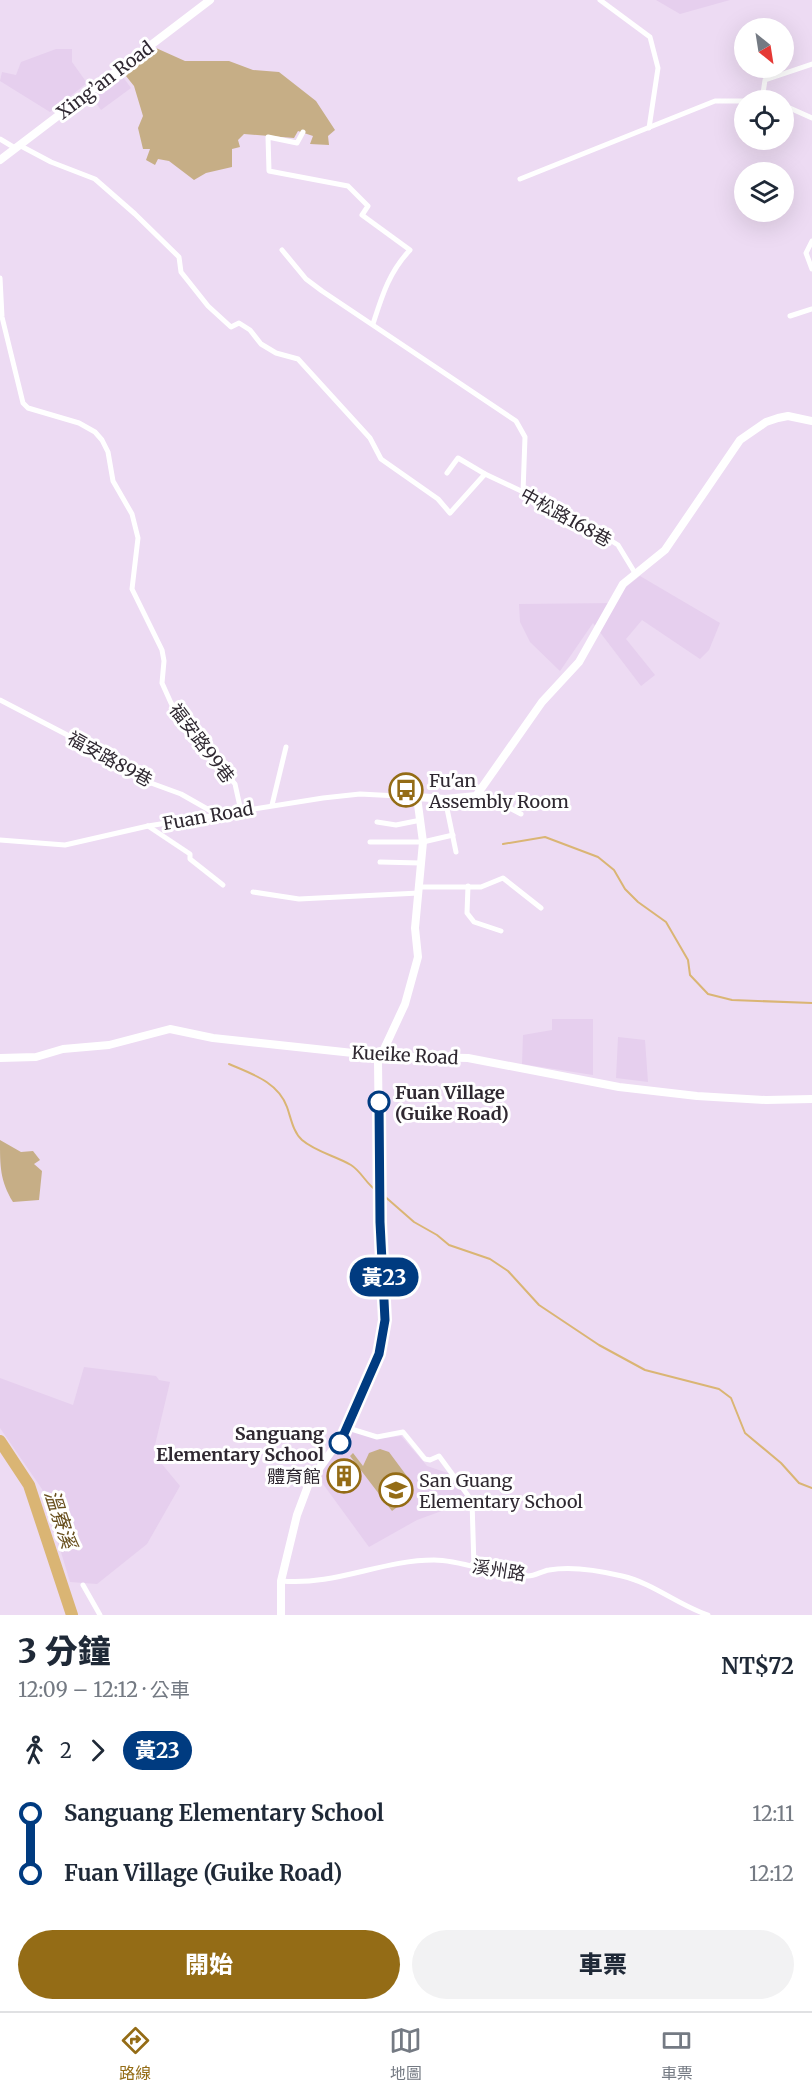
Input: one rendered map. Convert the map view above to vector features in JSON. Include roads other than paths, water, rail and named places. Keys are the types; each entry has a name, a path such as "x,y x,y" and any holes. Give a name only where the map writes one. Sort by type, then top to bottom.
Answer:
{"street":[{"name":"Xing’an Road","path":"0,160 209,0"},
{"path":"600,0 650,37 658,68 649,128"},
{"path":"764,90 765,80 812,64"},
{"path":"520,179 715,101 734,101"},
{"path":"794,110 812,118"},
{"path":"303,132 297,143 268,137 269,171 348,186 369,206 362,215 410,250 395,266 387,280 373,324"},
{"path":"0,139 94,179 135,214 179,258 181,272 208,306 231,327 239,323 250,330 261,344 276,353 298,359 370,438 381,459 438,499 450,513 484,474"},
{"path":"812,241 806,253 812,269"},
{"path":"282,250 306,279 516,421 525,437 523,492"},
{"name":"福安路99巷","path":"0,278 2,317 23,403 28,408 79,423 95,432 102,440 108,452 113,481 132,514 138,538 132,590 162,650 164,661 162,683 190,732 235,784 241,811"},
{"path":"790,316 812,309"},
{"path":"281,1615 281,1581 289,1541 309,1483 348,1428 379,1354 385,1320 378,1079 381,1056 405,1004 418,957 415,928 423,842 417,797 470,798 478,792 542,702 579,663 614,597 635,573 665,550 740,440 766,422 778,418 788,416 812,421"},
{"name":"中松路168巷","path":"447,473 458,458 484,474 538,499 565,521 599,533 618,545 635,573"},
{"name":"福安路89巷","path":"0,700 75,739 102,758 140,778 181,794 220,816"},
{"path":"272,805 286,747"},
{"path":"478,792 521,814"},
{"name":"Fuan Road","path":"0,840 65,845 148,826 220,816 272,805 360,794 417,797"},
{"path":"445,799 456,852"},
{"path":"377,822 396,825 421,820"},
{"path":"148,826 190,854 190,859 223,885"},
{"path":"370,842 423,842 453,835"},
{"path":"380,862 420,863"},
{"path":"253,892 299,899 468,886 481,887 503,878 541,909"},
{"path":"468,886 467,913 474,922 501,931"},
{"name":"Kueike Road","path":"0,1058 36,1057 63,1049 109,1045 170,1029 213,1038 381,1056 468,1058 619,1087 697,1096 766,1101 812,1099"},
{"path":"348,1428 377,1437 403,1432 425,1459 430,1460 439,1455 472,1501 474,1567"},
{"name":"溪州路","path":"281,1581 329,1580 408,1562 435,1560 530,1577 550,1570 623,1576 665,1593 691,1610 708,1615"},
{"path":"83,1585 100,1615"}],"waterway":[{"path":"503,844 545,837 598,857 614,870 625,889 638,902 666,922 688,960 690,975 708,994 732,1000 812,1003"},
{"path":"229,1064 271,1085 283,1098 299,1137 313,1148 351,1165 377,1191"},
{"path":"382,1194 414,1222 449,1245 490,1259 508,1271 539,1305 599,1345 645,1370 719,1389 731,1398 745,1433 781,1463 799,1483 812,1488"},
{"name":"溫寮溪","path":"0,1441 29,1485 72,1615"}],"place":[{"name":"Fu'an Assembly Room","path":"406,790"},
{"name":"Fuan Village (Guike Road)","path":"379,1102"},
{"name":"Sanguang Elementary School","path":"340,1443"},
{"name":"體育館","path":"344,1476"},
{"name":"San Guang Elementary School","path":"396,1490"}]}
